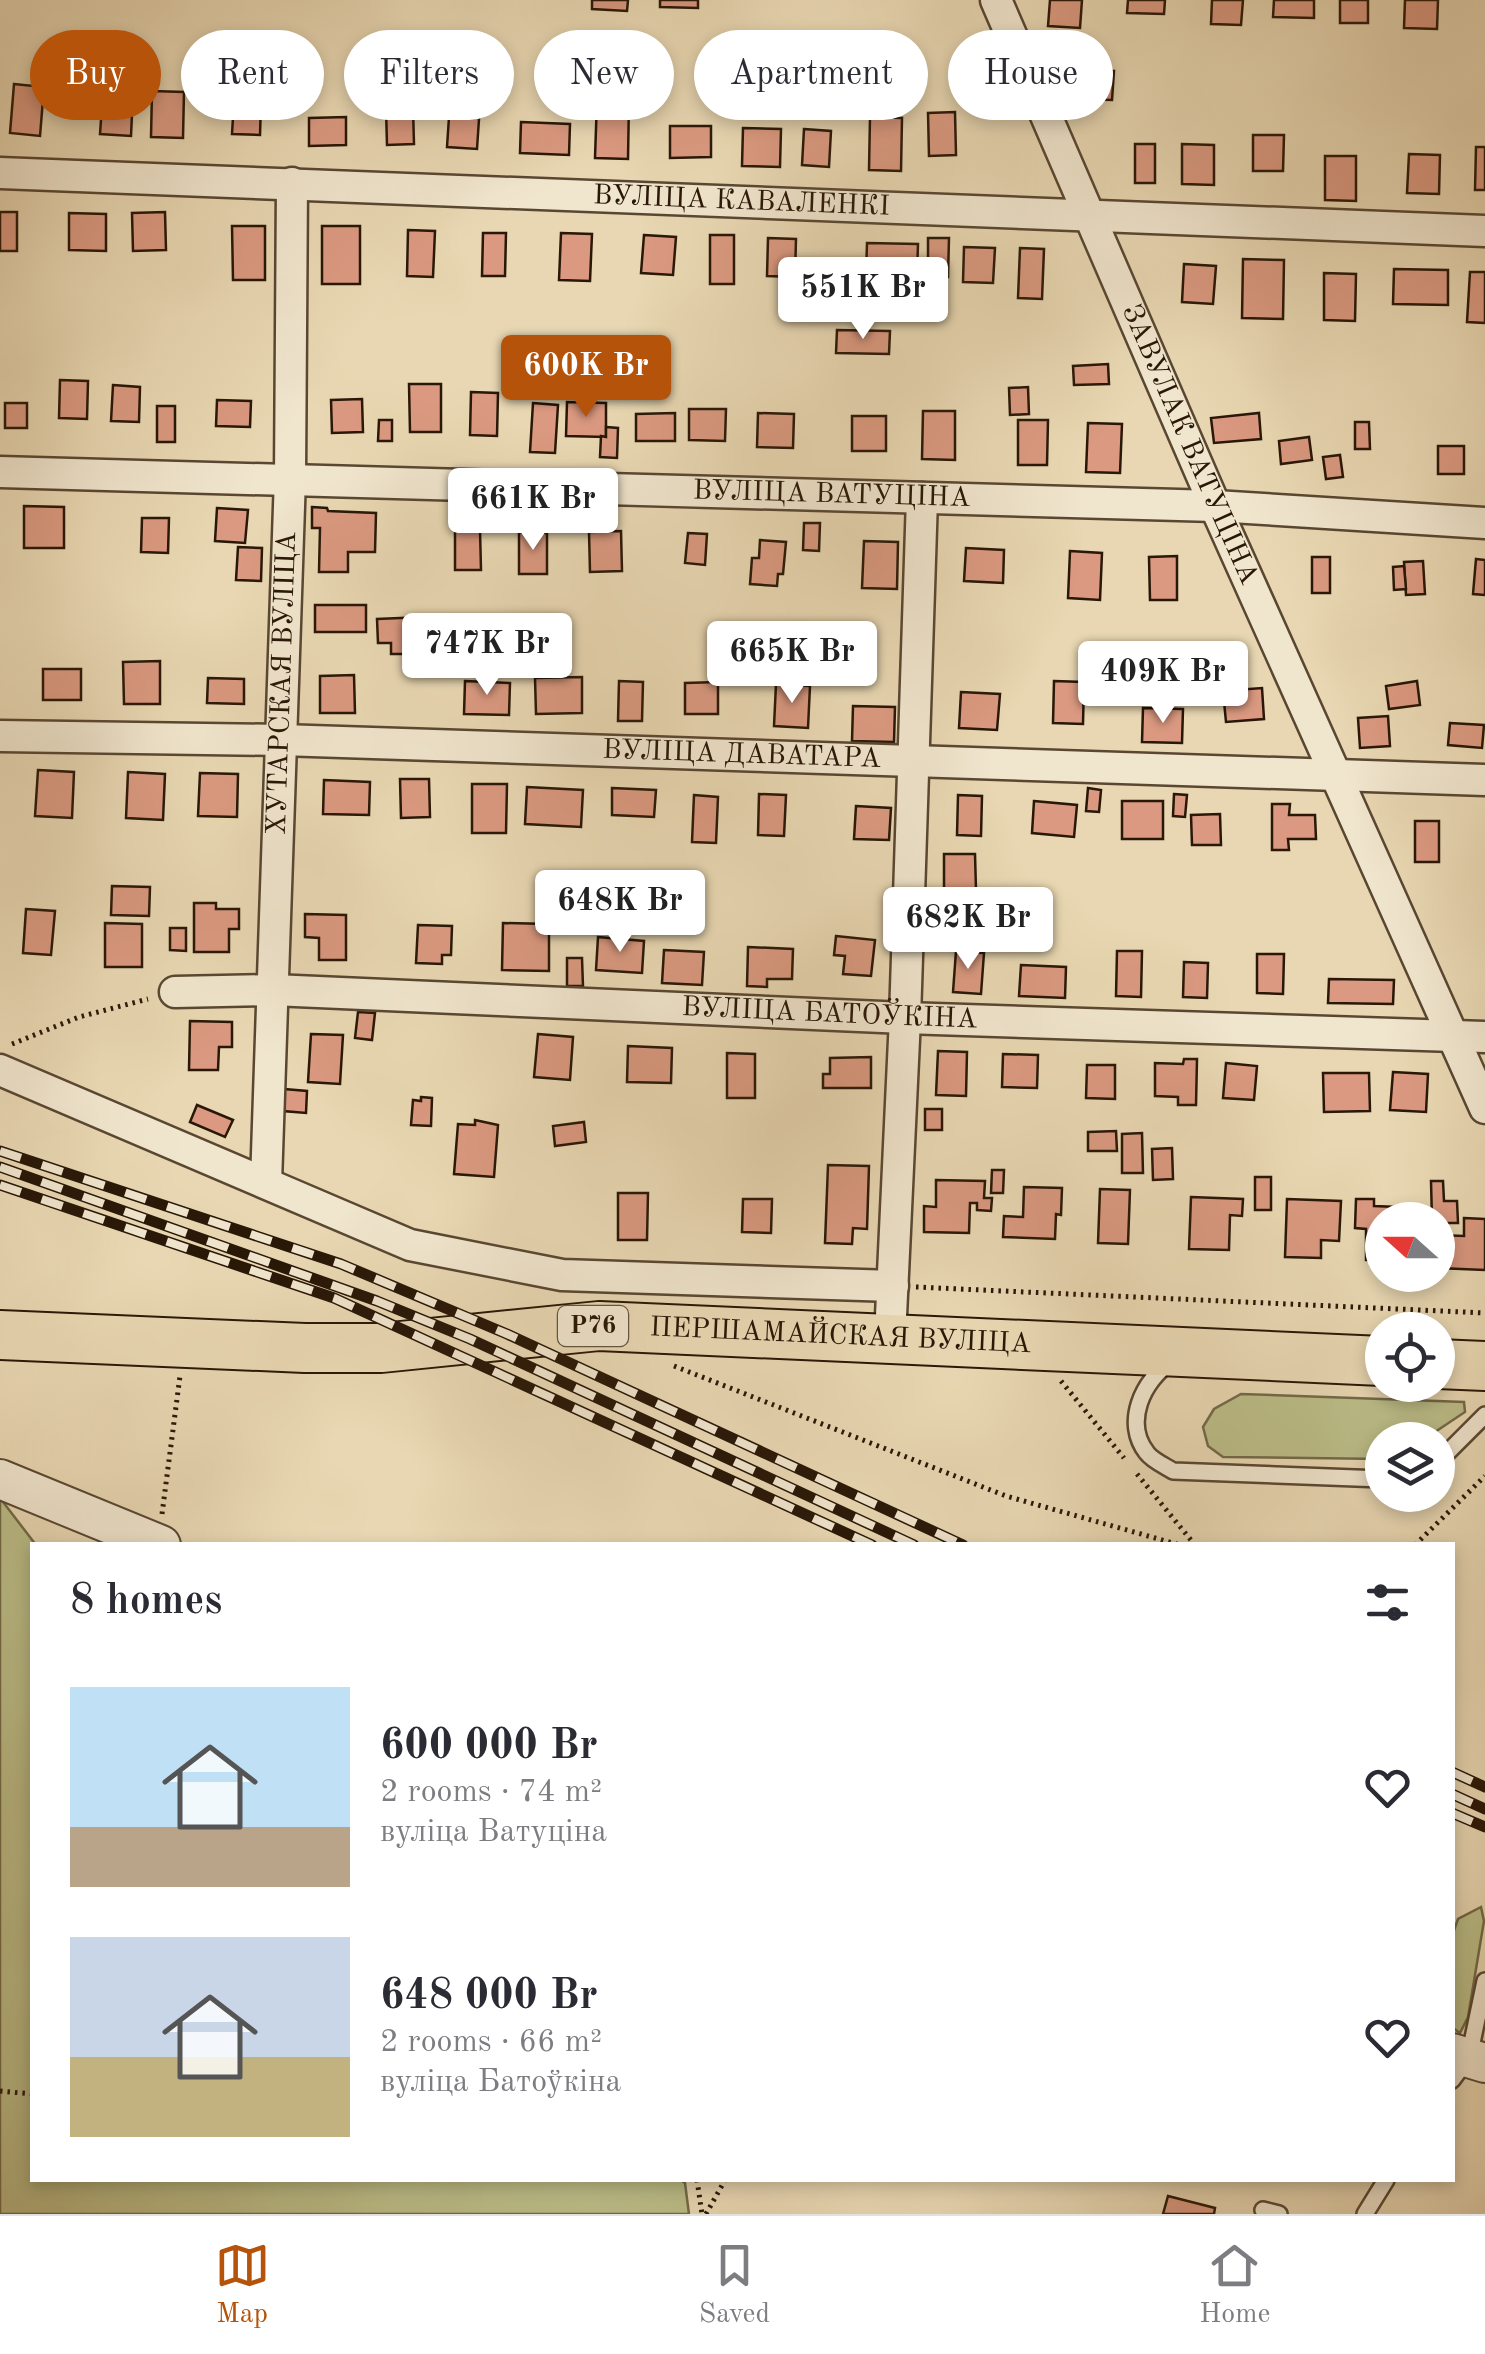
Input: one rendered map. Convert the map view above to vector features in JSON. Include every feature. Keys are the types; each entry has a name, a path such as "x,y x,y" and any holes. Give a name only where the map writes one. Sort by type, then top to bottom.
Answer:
{"main road":[{"name":"ПЕРШАМАЙСКАЯ ВУЛІЦА","path":"0,1334 381,1348 599,1326 1365,1360"},
{"path":"1455,1365 1485,1366"}],"street":[{"name":"ЗАВУЛАК ВАТУЦІНА","path":"996,0 1336,774 1470,1037 1485,1108"},
{"name":"ВУЛІЦА КАВАЛЕНКІ","path":"0,172 1485,231"},
{"name":"ХУТАРСКАЯ ВУЛІЦА","path":"266,1182 290,478 292,183"},
{"name":"ВУЛІЦА ВАТУЦІНА","path":"0,472 1215,506 1485,523"},
{"path":"890,1337 922,498"},
{"name":"ВУЛІЦА ДАВАТАРА","path":"0,736 280,740 1485,780"},
{"name":"ВУЛІЦА БАТОЎКІНА","path":"175,992 273,990 905,1018 1470,1037"},
{"path":"0,1070 410,1245 562,1275 894,1286"},
{"path":"0,1479 155,1542"}],"lane":[{"path":"1187,1352 1161,1368 1142,1392 1137,1414 1138,1431 1147,1453 1173,1472 1365,1478"},
{"path":"1455,1445 1485,1415"},
{"path":"1465,2064 1485,1981"},
{"path":"1365,2214 1385,2182"}],"path":[{"path":"0,1049 79,1017 175,992"},
{"path":"894,1286 1485,1313"},
{"path":"160,1542 184,1343"},
{"path":"1033,1347 1194,1542"},
{"path":"667,1363 1006,1496 1169,1542"},
{"path":"1418,1542 1485,1476"},
{"path":"0,2092 30,2094"},
{"path":"697,2182 704,2214"},
{"path":"704,2214 725,2182"}],"green space":[{"path":"1241,1394 1365,1398 1365,1402 1464,1402 1465,1412 1450,1422 1365,1422 1365,1459 1223,1457 1208,1446 1203,1427 1214,1409"},
{"path":"0,1498 34,1542 30,1542 30,2182 683,2182 689,2214 0,2214"},
{"path":"1481,1907 1484,1921 1468,2017 1460,2033 1455,2029 1458,1919"}],"building":[{"path":"592,0 628,0 627,11 592,9"},
{"path":"660,0 698,0 698,8 660,7"},
{"path":"1050,0 1082,0 1080,28 1048,26"},
{"path":"1128,0 1165,0 1164,14 1127,13"},
{"path":"1212,0 1243,0 1241,25 1211,24"},
{"path":"1274,0 1314,0 1314,18 1273,17"},
{"path":"1340,0 1368,0 1368,23 1340,23"},
{"path":"1405,0 1438,0 1437,29 1404,28"},
{"path":"14,84 30,86 30,120 41,120 40,136 10,133"},
{"path":"161,91 181,92 183,138 151,137 151,120 161,120"},
{"path":"948,112 948,120 955,120 956,155 929,156 928,113"},
{"path":"344,117 346,145 309,146 309,120"},
{"path":"101,120 132,120 131,136 100,134"},
{"path":"233,120 260,120 260,135 232,134"},
{"path":"386,120 413,120 414,144 387,145"},
{"path":"449,120 479,120 477,149 447,147"},
{"path":"596,120 629,120 628,159 595,158"},
{"path":"870,120 902,120 901,171 869,170"},
{"path":"521,122 570,124 569,155 520,153"},
{"path":"670,126 711,126 711,157 670,158"},
{"path":"743,128 781,129 780,167 742,166"},
{"path":"804,129 831,131 829,167 802,165"},
{"path":"1253,135 1284,135 1283,171 1253,171"},
{"path":"1135,144 1155,144 1155,183 1135,183"},
{"path":"1182,144 1214,145 1214,185 1182,184"},
{"path":"1476,147 1485,147 1485,190 1475,190"},
{"path":"1409,154 1440,155 1439,194 1407,193"},
{"path":"1325,156 1356,156 1356,201 1325,200"},
{"path":"0,212 17,212 17,251 0,251"},
{"path":"165,212 166,250 133,251 132,213"},
{"path":"69,213 106,214 106,251 69,250"},
{"path":"232,226 265,226 265,280 233,280"},
{"path":"322,226 360,226 360,284 322,284"},
{"path":"408,230 435,231 433,277 407,276"},
{"path":"483,233 506,233 505,276 482,276"},
{"path":"561,233 592,234 590,281 559,280"},
{"path":"644,235 676,237 673,275 641,273"},
{"path":"710,235 734,235 734,284 710,284"},
{"path":"768,238 796,239 795,277 767,276"},
{"path":"928,238 949,238 948,277 928,277"},
{"path":"867,243 918,244 917,276 866,275"},
{"path":"964,247 995,248 993,283 963,282"},
{"path":"1020,248 1044,249 1042,299 1018,298"},
{"path":"1243,259 1284,260 1283,319 1242,318"},
{"path":"1184,264 1216,266 1213,304 1182,302"},
{"path":"1394,269 1448,270 1448,305 1393,304"},
{"path":"1470,272 1485,272 1485,323 1467,322"},
{"path":"1324,273 1356,274 1355,321 1324,320"},
{"path":"837,330 890,331 889,354 836,353"},
{"path":"1108,364 1109,384 1074,385 1073,366"},
{"path":"60,380 88,381 87,419 59,418"},
{"path":"409,384 441,384 441,432 410,432"},
{"path":"113,385 140,387 139,422 111,421"},
{"path":"1028,387 1029,414 1010,415 1009,388"},
{"path":"471,392 498,393 497,436 470,435"},
{"path":"362,399 363,432 332,433 331,400"},
{"path":"217,400 251,401 250,427 216,426"},
{"path":"567,402 606,403 606,437 566,436"},
{"path":"5,403 27,403 27,428 5,428"},
{"path":"533,403 558,405 555,453 530,452"},
{"path":"157,406 175,406 175,442 157,442"},
{"path":"689,409 726,409 725,441 689,440"},
{"path":"923,411 955,411 955,460 922,459"},
{"path":"675,413 675,441 636,441 636,414"},
{"path":"758,413 794,414 793,448 757,447"},
{"path":"1259,413 1261,439 1214,443 1211,418"},
{"path":"852,416 886,416 886,451 852,451"},
{"path":"379,420 392,420 392,441 378,441"},
{"path":"1018,420 1048,420 1047,465 1018,465"},
{"path":"1355,422 1369,422 1370,449 1355,449"},
{"path":"1088,423 1122,424 1120,473 1086,472"},
{"path":"606,427 618,428 617,458 600,457 601,436 606,437"},
{"path":"1309,437 1312,460 1281,464 1279,441"},
{"path":"1438,446 1464,446 1464,474 1438,474"},
{"path":"1340,455 1343,477 1326,479 1323,457"},
{"path":"24,506 64,507 64,548 24,548"},
{"path":"312,507 376,513 375,552 348,552 348,572 319,572 320,528 312,528"},
{"path":"217,508 248,510 245,543 215,541"},
{"path":"142,518 169,518 168,553 141,552"},
{"path":"804,523 820,523 819,551 803,550"},
{"path":"455,530 480,530 481,570 455,570"},
{"path":"621,531 622,571 590,572 589,532"},
{"path":"519,532 547,533 547,574 519,574"},
{"path":"688,533 707,534 705,565 685,563"},
{"path":"760,540 786,542 783,574 778,574 777,586 750,584 752,558 759,558"},
{"path":"864,541 898,542 897,589 862,588"},
{"path":"238,547 262,548 261,581 236,580"},
{"path":"966,548 1004,550 1003,583 964,581"},
{"path":"1070,551 1102,553 1100,600 1068,598"},
{"path":"1177,556 1177,600 1150,600 1149,557"},
{"path":"1312,557 1330,557 1330,593 1312,593"},
{"path":"1476,559 1485,560 1485,595 1473,594"},
{"path":"1423,561 1425,594 1406,595 1404,562"},
{"path":"1404,566 1406,589 1394,590 1393,567"},
{"path":"315,605 366,605 366,632 315,632"},
{"path":"424,617 425,645 410,645 410,654 391,654 391,643 378,643 377,619"},
{"path":"160,661 160,704 124,704 123,662"},
{"path":"43,669 81,669 81,700 43,700"},
{"path":"354,675 355,713 320,713 320,676"},
{"path":"582,677 582,713 536,714 535,678"},
{"path":"208,678 244,679 244,704 207,703"},
{"path":"465,681 510,683 509,715 464,714"},
{"path":"619,681 643,682 642,721 618,721"},
{"path":"1054,681 1084,682 1083,724 1053,723"},
{"path":"1417,681 1420,705 1389,709 1386,686"},
{"path":"718,682 718,714 685,714 685,683"},
{"path":"776,684 810,686 808,728 774,726"},
{"path":"1262,688 1264,719 1226,722 1223,691"},
{"path":"961,692 1000,694 997,730 959,728"},
{"path":"853,706 895,707 894,742 852,741"},
{"path":"1143,708 1183,709 1182,743 1142,742"},
{"path":"1388,716 1390,746 1360,748 1358,718"},
{"path":"1450,723 1484,725 1482,748 1448,745"},
{"path":"38,770 74,772 72,818 35,816"},
{"path":"128,772 165,774 163,820 126,818"},
{"path":"200,773 238,774 237,817 198,816"},
{"path":"400,779 429,779 430,817 401,818"},
{"path":"324,780 370,782 369,815 323,814"},
{"path":"472,784 507,784 506,833 472,833"},
{"path":"527,787 583,790 581,827 525,824"},
{"path":"612,788 656,790 654,817 612,815"},
{"path":"1088,788 1101,790 1099,812 1086,811"},
{"path":"759,794 786,795 784,836 758,835"},
{"path":"1174,794 1187,795 1185,817 1173,816"},
{"path":"694,795 718,797 716,843 692,842"},
{"path":"958,795 982,796 981,836 957,835"},
{"path":"1034,801 1077,805 1074,837 1032,833"},
{"path":"1122,801 1163,801 1163,839 1122,839"},
{"path":"1272,804 1290,804 1289,815 1315,815 1316,839 1288,839 1289,850 1272,850"},
{"path":"856,806 891,808 889,840 854,839"},
{"path":"1220,814 1221,845 1192,845 1191,815"},
{"path":"1415,821 1439,821 1439,862 1415,862"},
{"path":"944,854 975,854 976,890 944,890"},
{"path":"112,886 150,887 149,916 111,915"},
{"path":"194,903 216,903 216,909 239,909 239,929 229,929 229,952 194,952"},
{"path":"26,909 55,911 51,955 23,953"},
{"path":"305,914 346,915 346,960 319,960 319,938 305,937"},
{"path":"105,923 142,924 142,967 105,967"},
{"path":"503,923 549,924 549,971 502,970"},
{"path":"418,925 452,926 451,955 442,955 442,964 416,963"},
{"path":"170,928 186,928 186,951 170,950"},
{"path":"836,936 875,940 871,976 843,974 845,956 834,955"},
{"path":"598,937 644,941 642,973 596,970"},
{"path":"748,947 793,949 792,979 767,979 767,987 747,986"},
{"path":"664,950 704,952 702,985 662,983"},
{"path":"956,951 984,953 981,994 953,992"},
{"path":"1117,951 1142,951 1141,997 1116,996"},
{"path":"1257,954 1284,954 1283,994 1257,993"},
{"path":"567,958 582,958 583,986 567,986"},
{"path":"1184,962 1208,963 1207,998 1183,997"},
{"path":"1021,965 1066,967 1065,998 1019,996"},
{"path":"1329,979 1394,980 1393,1004 1328,1003"},
{"path":"358,1012 375,1013 372,1040 355,1038"},
{"path":"190,1021 232,1022 232,1047 219,1047 218,1070 189,1070"},
{"path":"311,1034 343,1035 340,1084 308,1082"},
{"path":"538,1034 573,1037 570,1080 534,1077"},
{"path":"628,1046 672,1048 671,1083 627,1082"},
{"path":"938,1051 967,1052 966,1096 936,1095"},
{"path":"727,1053 755,1054 755,1098 727,1098"},
{"path":"1003,1054 1038,1055 1037,1088 1002,1087"},
{"path":"871,1057 871,1088 823,1088 823,1074 830,1074 830,1058"},
{"path":"1184,1059 1197,1059 1196,1105 1178,1105 1178,1097 1155,1096 1155,1063 1183,1064"},
{"path":"1226,1063 1257,1066 1254,1100 1223,1098"},
{"path":"1087,1065 1115,1065 1115,1099 1086,1098"},
{"path":"1393,1072 1428,1074 1426,1112 1390,1110"},
{"path":"1323,1073 1369,1073 1370,1111 1324,1112"},
{"path":"284,1089 307,1091 306,1113 283,1111"},
{"path":"421,1097 432,1098 431,1126 411,1125 413,1100 421,1101"},
{"path":"197,1105 233,1120 225,1137 190,1122"},
{"path":"925,1109 942,1109 942,1130 925,1130"},
{"path":"475,1120 498,1125 494,1177 454,1174 458,1124 475,1125"},
{"path":"584,1122 586,1142 555,1146 553,1126"},
{"path":"1116,1131 1117,1151 1088,1151 1088,1132"},
{"path":"1142,1133 1143,1173 1122,1173 1122,1134"},
{"path":"1172,1148 1173,1179 1153,1180 1152,1149"},
{"path":"828,1165 869,1166 867,1229 853,1228 852,1244 825,1243"},
{"path":"992,1170 1004,1170 1003,1193 991,1193"},
{"path":"1255,1177 1271,1177 1271,1210 1255,1210"},
{"path":"936,1180 985,1181 984,1198 992,1198 991,1211 977,1210 977,1203 970,1203 969,1233 924,1232 924,1206 936,1207"},
{"path":"1431,1181 1443,1181 1444,1201 1457,1201 1458,1223 1455,1202 1432,1202"},
{"path":"1024,1187 1062,1188 1055,1239 1003,1237 1004,1216 1023,1217"},
{"path":"1100,1189 1130,1190 1128,1244 1098,1243"},
{"path":"618,1193 648,1193 647,1240 618,1240"},
{"path":"1191,1197 1243,1199 1242,1216 1230,1215 1229,1250 1189,1249"},
{"path":"743,1199 772,1199 771,1233 742,1232"},
{"path":"1287,1199 1341,1201 1339,1241 1321,1240 1321,1258 1285,1257"},
{"path":"1356,1199 1374,1199 1365,1202 1365,1229 1355,1228"},
{"path":"1464,1218 1485,1219 1485,1270 1455,1269 1455,1236 1464,1236"},
{"path":"1168,2196 1215,2208 1214,2214 1163,2214"}],"railway":[{"path":"0,1151 341,1264 507,1334 957,1542"},
{"path":"0,1167 377,1301 470,1339 908,1542"},
{"path":"0,1185 334,1298 865,1542"},
{"path":"1455,1773 1485,1787"},
{"path":"1455,1795 1485,1809"},
{"path":"1455,1814 1485,1827"}]}
